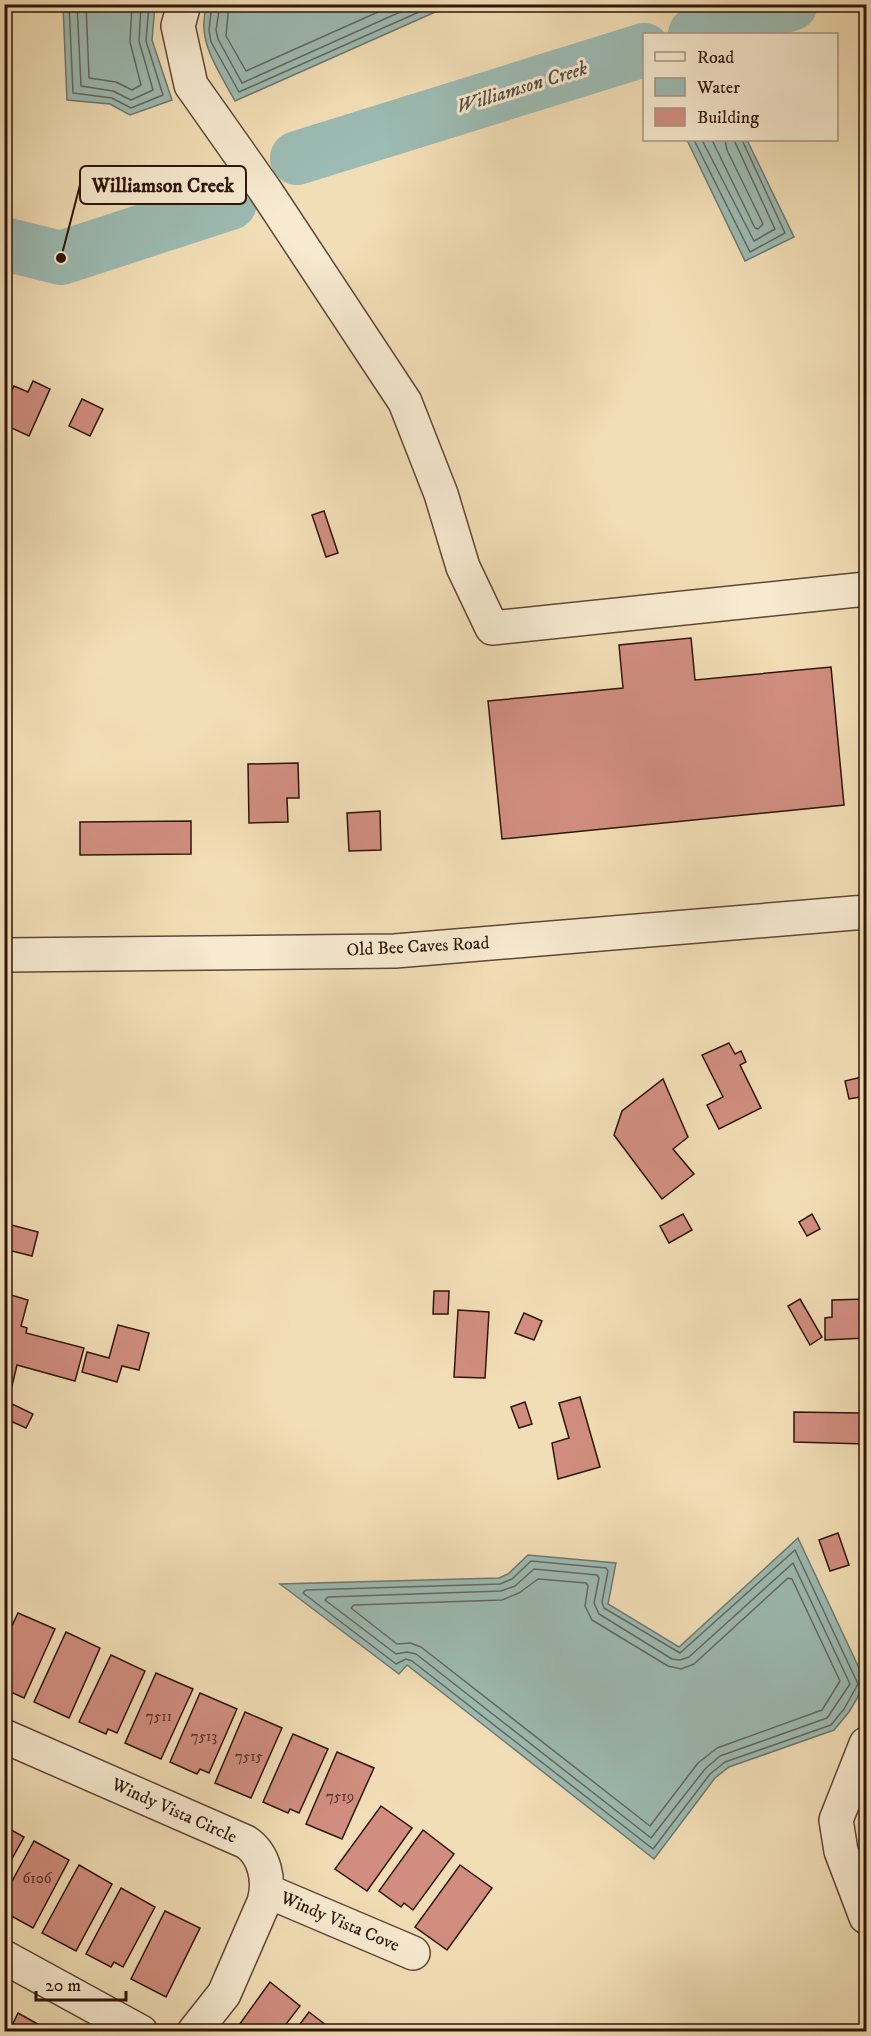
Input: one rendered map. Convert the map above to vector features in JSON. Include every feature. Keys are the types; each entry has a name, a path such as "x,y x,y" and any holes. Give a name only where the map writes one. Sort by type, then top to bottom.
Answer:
{"street":[{"path":"184,4 178,26 191,85 265,190 405,402 441,494 463,567 492,628 867,590"},
{"name":"Old Bee Caves Road","path":"4,955 395,951 867,912"},
{"name":"Windy Vista Circle","path":"4,1736 246,1842 262,1860 267,1891 257,1922 224,1994 194,2031"},
{"path":"867,1744 836,1820 841,1851 867,1917"},
{"name":"Windy Vista Cove","path":"267,1891 413,1953"},
{"path":"4,1957 141,2031"}],"water":[{"path":"207,4 451,5 235,101 206,43 204,18"},
{"path":"63,5 155,5 152,40 172,100 130,115 110,104 67,100"},
{"path":"687,141 747,141 794,237 745,261"},
{"path":"798,1538 866,1683 849,1712 834,1730 729,1767 715,1778 654,1859 407,1665 399,1674 280,1584 499,1578 508,1574 528,1555 616,1563 608,1604 679,1647"}],"building":[{"path":"33,381 50,389 29,436 5,425 9,417 4,415 4,406 14,386 28,392"},
{"path":"82,399 103,409 90,436 69,426"},
{"path":"324,511 338,553 326,557 312,515"},
{"path":"691,638 695,680 831,667 844,805 502,839 488,701 623,688 619,645"},
{"path":"298,763 299,798 287,798 288,822 249,823 248,764"},
{"path":"380,811 381,850 349,851 347,813"},
{"path":"191,821 191,854 80,855 80,822"},
{"path":"729,1043 735,1054 741,1051 746,1062 740,1065 761,1108 719,1129 707,1105 723,1097 702,1055"},
{"path":"866,1076 866,1096 849,1099 845,1081"},
{"path":"663,1079 688,1137 673,1149 694,1174 662,1199 614,1135 622,1111"},
{"path":"683,1214 692,1230 669,1243 660,1226"},
{"path":"812,1214 820,1229 807,1236 799,1222"},
{"path":"4,1223 38,1232 32,1256 4,1249"},
{"path":"434,1291 449,1291 448,1314 433,1314"},
{"path":"4,1293 28,1300 21,1326 27,1328 26,1333 84,1348 75,1381 17,1365 12,1386 4,1384"},
{"path":"800,1299 822,1337 810,1345 788,1306"},
{"path":"866,1299 866,1338 825,1340 825,1318 832,1317 832,1300"},
{"path":"458,1310 489,1312 485,1378 454,1377"},
{"path":"524,1313 542,1321 534,1340 515,1333"},
{"path":"118,1325 149,1333 139,1370 122,1366 117,1382 82,1372 87,1352 109,1358"},
{"path":"580,1397 600,1467 558,1479 552,1443 569,1438 559,1403"},
{"path":"8,1402 33,1414 26,1428 4,1418"},
{"path":"525,1402 532,1424 519,1428 511,1407"},
{"path":"794,1412 861,1413 861,1424 866,1424 866,1444 794,1442"},
{"path":"838,1533 849,1565 830,1571 819,1540"},
{"path":"18,1613 55,1629 24,1698 4,1689 4,1643"},
{"path":"66,1632 100,1648 69,1718 34,1702"},
{"path":"111,1655 145,1671 117,1733 108,1729 106,1734 79,1722"},
{"path":"156,1673 193,1689 161,1759 125,1743"},
{"path":"200,1693 237,1709 209,1773 200,1769 197,1774 170,1762"},
{"path":"245,1712 282,1728 251,1798 215,1783"},
{"path":"293,1734 328,1749 299,1813 290,1809 288,1813 263,1802"},
{"path":"337,1752 374,1768 342,1839 306,1824"},
{"path":"381,1806 412,1828 367,1891 335,1869"},
{"path":"4,1826 24,1837 4,1873"},
{"path":"423,1830 454,1854 413,1910 404,1903 401,1907 379,1891"},
{"path":"34,1841 69,1860 33,1928 4,1912 4,1896"},
{"path":"79,1865 112,1884 76,1951 42,1933"},
{"path":"460,1865 492,1888 447,1950 415,1927"},
{"path":"121,1888 155,1907 123,1967 114,1962 111,1967 86,1954"},
{"path":"165,1911 200,1928 166,1997 131,1979"},
{"path":"270,1982 300,2006 280,2032 234,2032"},
{"path":"309,2012 335,2032 294,2032"},
{"path":"18,2013 52,2032 9,2032"}],"waterway":[{"name":"Williamson Creek","path":"698,33 791,4"},
{"name":"Williamson Creek","path":"297,158 643,50"},
{"name":"Williamson Creek","path":"4,244 61,258 230,203"}],"place":[{"name":"Williamson Creek","path":"61,258"}]}
